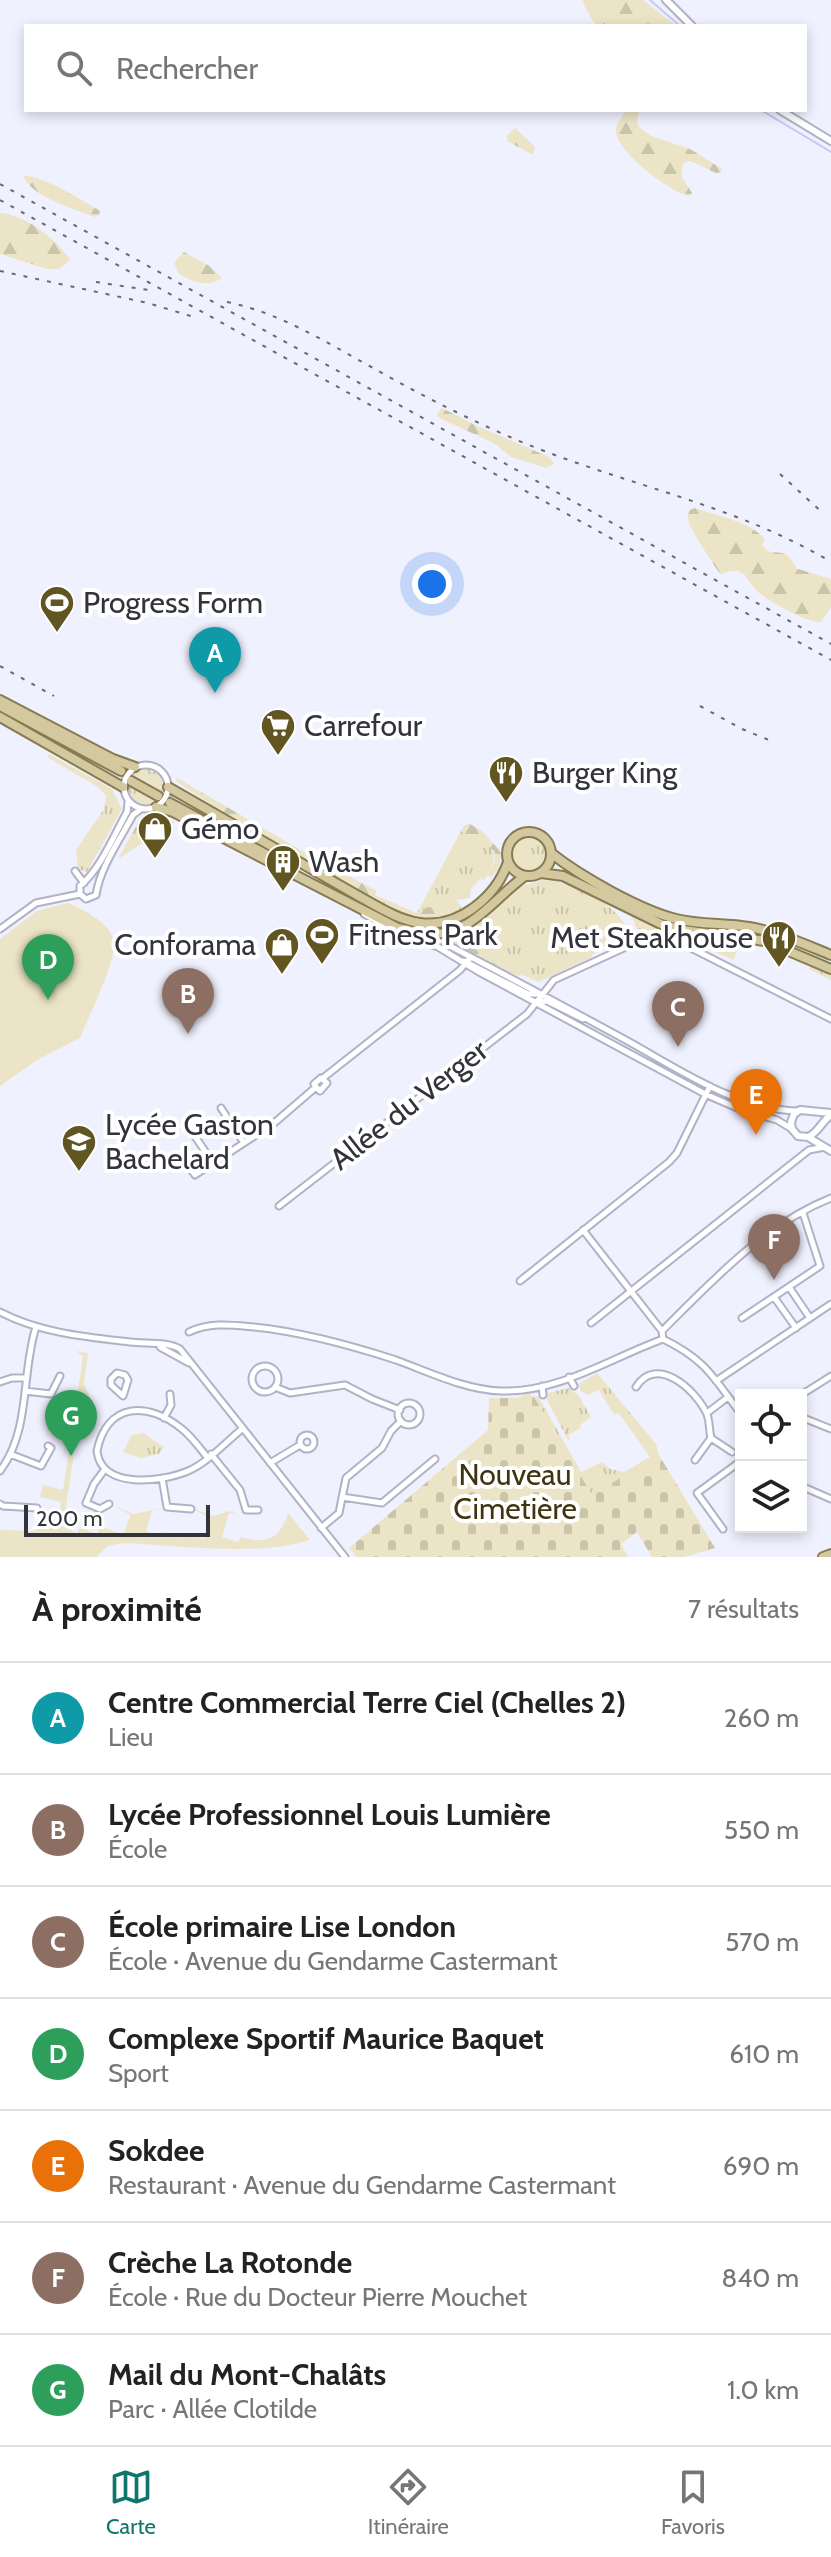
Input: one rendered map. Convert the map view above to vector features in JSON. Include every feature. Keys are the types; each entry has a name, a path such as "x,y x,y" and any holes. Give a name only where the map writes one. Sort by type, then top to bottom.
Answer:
{"main road":[{"path":"0,700 113,759 135,767"},
{"path":"0,709 120,773"},
{"path":"0,717 129,782 162,792 362,898"},
{"path":"414,930 383,917 171,801 404,919 423,923 439,923 461,916 482,902 501,879 508,862 508,845 522,832 540,834 548,842 551,853 549,864 541,873"},
{"path":"156,807 173,812 398,928 442,933 473,921 525,876 541,873 563,876 663,925 765,941 831,969"},
{"path":"551,853 591,879 659,913 686,921 758,929 795,940 831,956"},
{"path":"508,862 513,870 525,876"},
{"path":"823,1557 831,1554"}],"street":[{"path":"666,0 690,24"},
{"path":"783,112 831,141"},
{"path":"149,765 159,769 166,777 162,792 165,798 156,807 141,809 133,815 96,885 97,893 92,899 86,899 79,889 127,812 129,782 126,776 135,767 149,765"},
{"path":"128,801 141,809"},
{"path":"75,871 86,882 96,885"},
{"path":"0,929 36,903 80,894"},
{"path":"354,906 398,933 432,944 542,994 710,1086 758,1104 831,1114"},
{"path":"446,944 466,961 600,1037 662,1067 666,1073 705,1094 742,1110 777,1120 828,1149"},
{"path":"542,994 554,980 626,947 685,945 831,1019"},
{"path":"205,1152 187,1164 195,1175 273,1124 316,1087 315,1083 466,961"},
{"name":"Allée du Verger","path":"279,1206 527,1014 542,994"},
{"path":"537,1002 547,1001 578,1019 587,1019"},
{"path":"520,1281 674,1157 710,1086"},
{"path":"221,1108 244,1143"},
{"path":"792,1129 791,1119 797,1111"},
{"path":"805,1137 813,1135 831,1114"},
{"path":"192,1132 213,1163"},
{"path":"805,1137 809,1150"},
{"path":"591,1323 809,1150 828,1149"},
{"path":"662,1331 721,1274 803,1213 831,1198"},
{"path":"742,1318 820,1266 803,1213"},
{"path":"583,1230 662,1331 663,1339"},
{"path":"789,1287 810,1318"},
{"path":"774,1297 796,1328"},
{"path":"716,1381 831,1304"},
{"path":"0,1312 36,1327 155,1345 190,1363 342,1556"},
{"path":"189,1332 204,1325 277,1330 321,1337 486,1389 512,1391 569,1377 663,1339 695,1356 735,1406"},
{"path":"0,1471 17,1435 36,1327"},
{"path":"269,1367 275,1372 278,1380 275,1387 266,1392 256,1388 253,1377 257,1370 269,1367"},
{"path":"636,1387 642,1377 658,1372 674,1377 691,1392 707,1413 711,1438 695,1460"},
{"path":"123,1396 111,1382 112,1376 117,1373 125,1375 128,1380 123,1396 126,1411"},
{"path":"25,1391 51,1394 60,1376"},
{"path":"807,1391 831,1376"},
{"path":"569,1377 574,1386"},
{"path":"0,1382 25,1378"},
{"path":"275,1387 290,1393 345,1385 400,1410"},
{"path":"542,1386 543,1395"},
{"path":"164,1418 171,1405 170,1394"},
{"path":"707,1413 728,1397"},
{"path":"400,1410 412,1404 418,1407 420,1414 415,1423 401,1421"},
{"path":"400,1410 401,1421"},
{"path":"242,1429 209,1456 187,1471 162,1478 135,1480 120,1477 105,1469 97,1456 108,1422 126,1411 146,1411 184,1430 209,1456 240,1490 246,1510 258,1510"},
{"path":"807,1419 831,1429"},
{"path":"321,1528 339,1513 343,1485 349,1475 382,1448 391,1431 401,1421"},
{"path":"711,1438 732,1452"},
{"path":"270,1463 300,1445"},
{"path":"10,1454 41,1466 51,1448 48,1446"},
{"path":"342,1497 382,1503 435,1459"},
{"path":"723,1529 697,1493 735,1465"},
{"path":"105,1469 86,1503 100,1509 109,1504"},
{"path":"162,1478 167,1507 191,1509"},
{"path":"807,1489 831,1499"},
{"path":"0,1504 37,1508"}],"green space":[{"path":"582,0 643,0 674,24 596,24"},
{"path":"625,112 639,112 639,127 651,136 690,149 722,169 721,172 685,162 682,175 692,193 689,196 681,193 635,161 619,141 616,127"},
{"path":"515,128 535,147 533,155 507,141 507,136"},
{"path":"23,176 62,189 100,211 99,215 95,217 44,196"},
{"path":"0,213 40,229 70,260 59,269 47,269 0,254"},
{"path":"184,252 208,265 222,278 211,283 200,283 179,274 174,263"},
{"path":"442,408 549,457 554,464 546,468 511,457 494,443 439,418 437,414"},
{"path":"695,508 750,528 765,539 762,545 773,552 787,555 798,569 831,579 831,607 821,622 799,616 771,601 740,572 721,574 689,523 688,514"},
{"path":"49,754 112,789 122,809 87,872 78,869 76,850 104,809 106,795 47,757"},
{"path":"147,768 160,775 164,788 157,802 146,806 132,799 127,785 133,773"},
{"path":"177,778 377,891 375,895 417,913 428,907 453,906 456,910 427,918 384,905 220,810 176,781"},
{"path":"161,817 175,822 118,859 138,822"},
{"path":"470,824 482,831 501,852 499,869 490,878 488,874 495,861 495,852 482,840 461,831"},
{"path":"461,831 491,847 494,858 488,875 471,889 470,898 456,900 464,910 444,918 435,918 448,915 453,906 428,907 417,913"},
{"path":"529,835 542,840 547,853 542,866 529,871 516,866 511,853 516,840"},
{"path":"542,880 569,885 598,899 621,918 630,942 605,946 592,957 539,982 522,975 524,973 513,960 483,943 474,927 522,886"},
{"path":"68,903 103,923 112,936 113,952 106,976 80,1038 37,1060 0,1086 0,939 37,911"},
{"path":"628,911 649,922 757,941 831,971 831,980 793,958 742,942 733,960 684,938 639,938"},
{"path":"474,927 483,943 524,965 524,973 520,976 510,973 449,941 452,935 472,943 476,937"},
{"path":"76,1351 88,1353 84,1384 90,1398 82,1404 80,1412 63,1527 77,1533 80,1527 97,1534 100,1526 123,1535 131,1515 110,1504 133,1514 163,1508 152,1511 146,1531 162,1537 164,1532 182,1538 184,1533 204,1539 211,1518 192,1509 214,1516 229,1511 240,1515 229,1513 222,1537 238,1542 241,1537 258,1540 271,1538 281,1529 288,1513 310,1540 242,1549 122,1543 108,1546 96,1557 0,1557 0,1530 36,1531 38,1522 58,1526 61,1502 40,1497 43,1485 63,1490 72,1431 58,1421 50,1420 47,1439 49,1400 54,1401 54,1408 68,1418 75,1411 83,1356"},
{"path":"597,1373 656,1444 659,1455 592,1496 534,1397 538,1396 581,1472 602,1462 610,1469 624,1472 650,1457 619,1413 614,1415 599,1390 587,1395 581,1391 578,1384"},
{"path":"569,1388 579,1396 591,1417 580,1425 581,1428 568,1435 568,1440 547,1400 547,1393"},
{"name":"Nouveau Cimetière","path":"529,1393 592,1495 659,1455 715,1548 684,1557 652,1557 637,1532 621,1544 628,1557 357,1557 349,1548 488,1430 489,1398 517,1398"},
{"path":"143,1433 164,1447 159,1454 141,1458 123,1452 132,1435"}],"waterway":[{"path":"650,0 678,24"},
{"path":"764,112 831,152"}],"tunnel":[{"path":"121,771 133,778"},
{"path":"160,792 172,799"}],"railway":[{"path":"0,184 831,644"},
{"path":"0,200 831,660"},
{"path":"0,271 148,303 197,318"},
{"path":"96,282 155,291"},
{"path":"227,302 266,313 303,330 425,396 510,437 754,524 831,562"},
{"path":"780,474 824,514"},
{"path":"0,666 54,696"},
{"path":"700,706 774,742"}],"place":[{"name":"Progress Form","path":"57,634"},
{"name":"Centre Commercial Terre Ciel (Chelles 2)","path":"215,693"},
{"name":"Carrefour","path":"278,757"},
{"name":"Burger King","path":"506,804"},
{"name":"Gémo","path":"155,860"},
{"name":"Wash","path":"283,893"},
{"name":"Fitness Park","path":"322,966"},
{"name":"Met Steakhouse","path":"779,969"},
{"name":"Conforama","path":"282,976"},
{"name":"Complexe Sportif Maurice Baquet","path":"48,1000"},
{"name":"Lycée Professionnel Louis Lumière","path":"188,1034"},
{"name":"École primaire Lise London","path":"678,1047"},
{"name":"Sokdee","path":"756,1135"},
{"name":"Lycée Gaston Bachelard","path":"79,1173"},
{"name":"Crèche La Rotonde","path":"774,1280"},
{"name":"Mail du Mont-Chalâts","path":"71,1456"}]}
